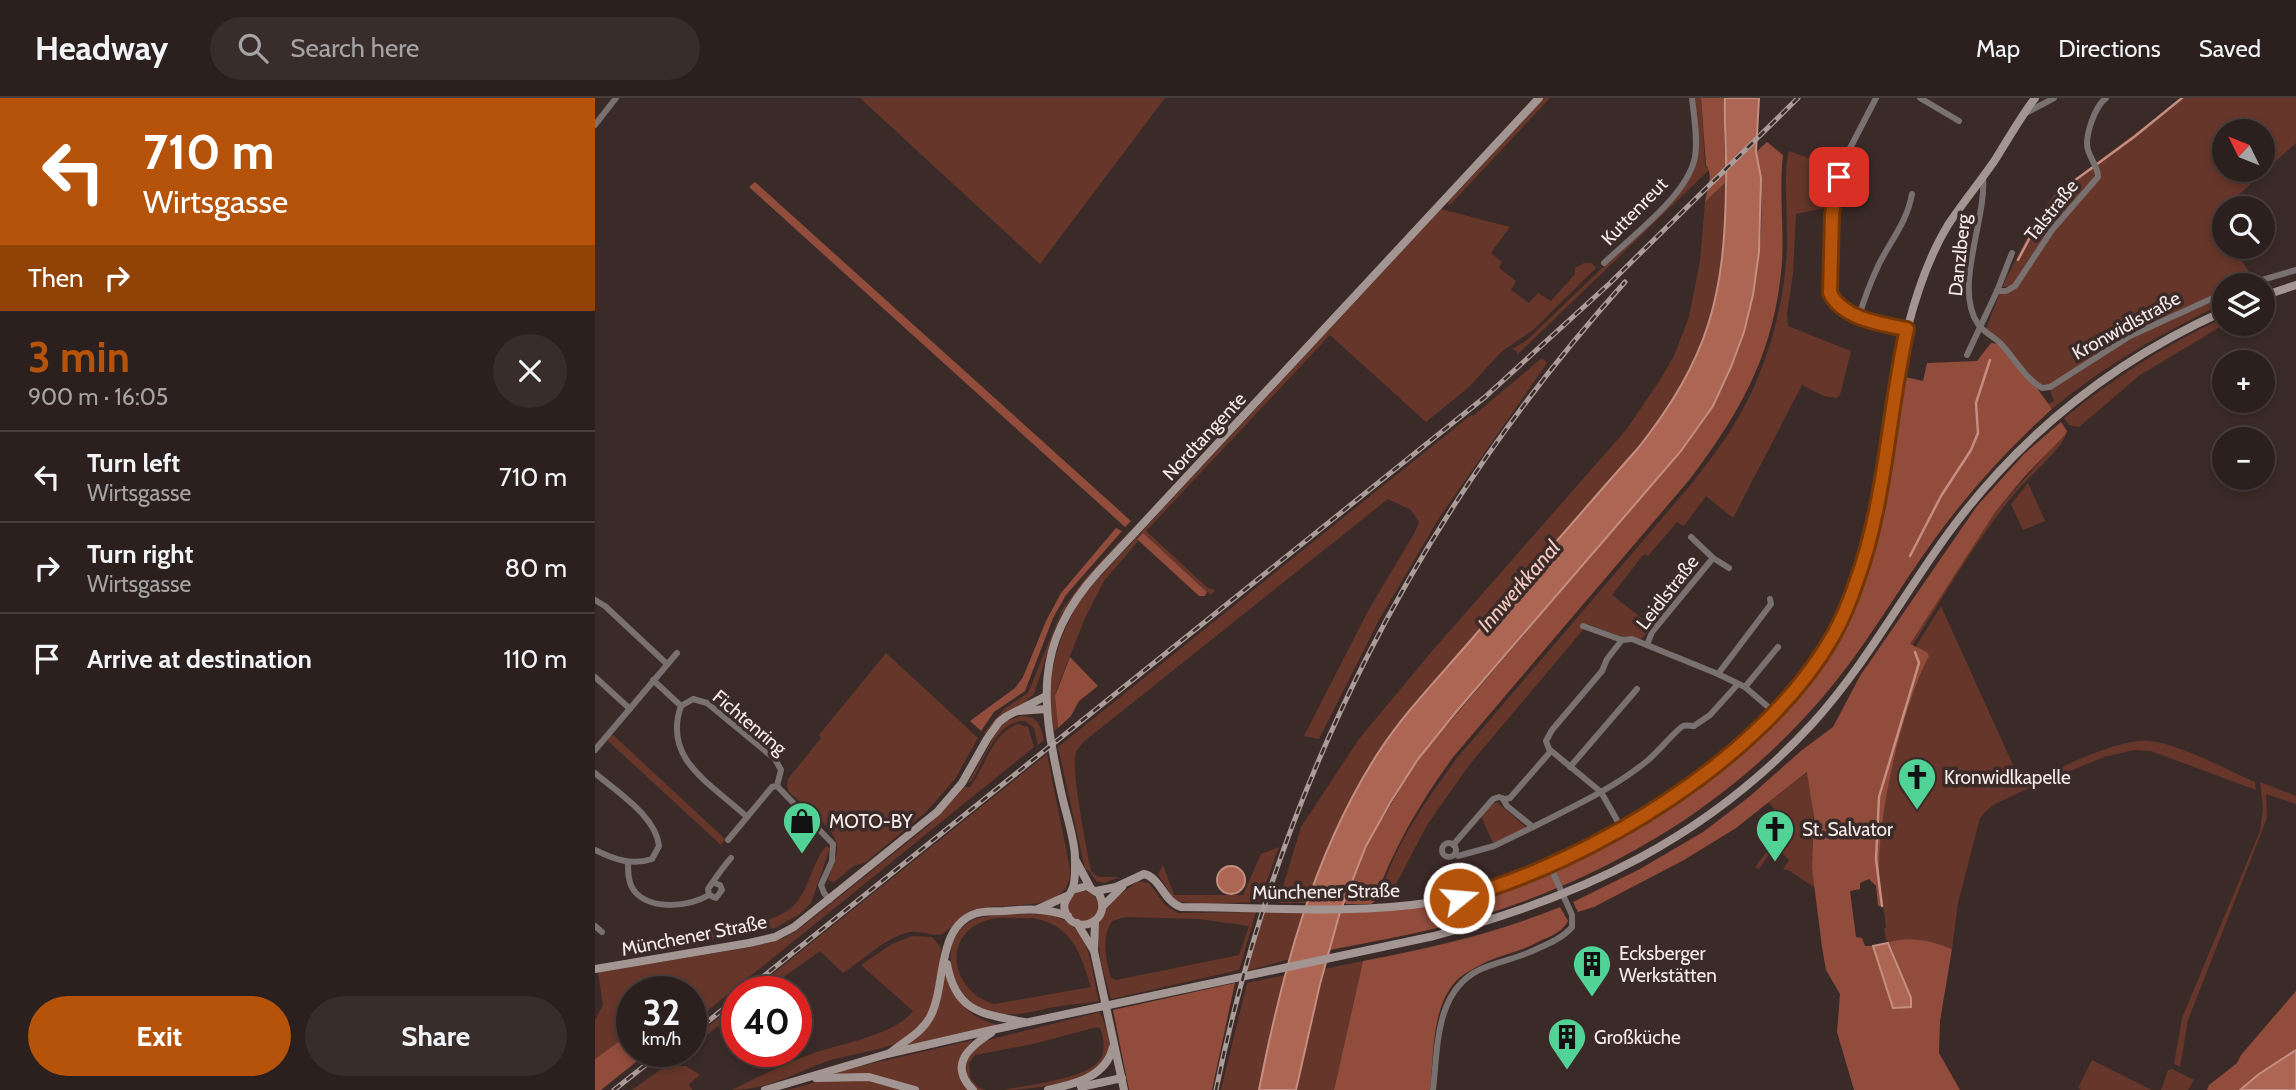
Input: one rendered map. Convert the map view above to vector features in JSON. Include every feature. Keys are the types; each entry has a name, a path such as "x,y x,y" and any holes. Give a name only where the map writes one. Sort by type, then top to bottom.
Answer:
{"main road":[{"name":"Nordtangente","path":"1093,889 1075,859 1046,709 1046,677 1056,636 1066,614 1087,585 1536,99"},
{"name":"Münchener Straße","path":"1093,889 1127,883 1139,875 1150,875 1171,903 1181,907 1367,908 1459,898 1551,866 1622,829 1716,764 1774,712 1800,683 1828,645 1841,620 1856,584 1874,521 1907,329 1940,239 2033,99"},
{"path":"2275,292 2296,285"},
{"path":"765,1090 887,1055 996,1029 1434,936 1537,904 1621,869 1703,821 1768,768 1814,721 1864,658 1947,536 1988,484 2017,453 2071,403 2116,370 2212,317"},
{"name":"Münchener Straße","path":"595,969 775,937 795,927 937,812 962,783 996,726 1007,716 1046,696"},
{"path":"1018,711 1046,709"},
{"name":"Nordtangente","path":"1070,893 1075,859"},
{"path":"1103,906 1127,883"},
{"path":"1038,909 1081,887 1093,889 1101,898 1101,914 1086,925 1077,923"},
{"path":"1068,916 1065,906 1070,893"},
{"path":"887,1055 913,1037 929,1019 939,993 949,940 954,930 972,915 1038,909 1068,916 1077,923 1094,951"},
{"path":"1095,921 1094,951 1124,1090"},
{"path":"946,954 953,984 971,1007 986,1016 1026,1023"},
{"path":"973,1090 963,1076 964,1056 973,1045 996,1029"},
{"path":"1078,1086 1108,1062 1114,1044"},
{"path":"1098,1072 1121,1074"},
{"path":"1048,1090 1078,1086 1121,1074"},
{"path":"803,1078 869,1077 915,1090"},
{"path":"1078,1086 1103,1090"}],"street":[{"path":"595,125 616,98"},
{"name":"Kuttenreut","path":"1604,263 1667,202 1692,169 1696,147 1692,98"},
{"path":"1876,98 1841,168 1836,187 1832,214 1830,293 1837,304 1859,317 1907,329"},
{"path":"1920,98 1959,121"},
{"path":"2022,115 2054,98"},
{"name":"Talstraße","path":"1997,291 2006,291 2015,286 2052,230 2096,180 2099,174 2087,147 2098,104 2106,98"},
{"name":"Danzlberg","path":"1983,177 1968,290 1970,309 1981,328 2000,343 2035,384 2045,388"},
{"path":"1859,317 1879,265 1902,226 1912,194"},
{"name":"Talstraße","path":"1967,355 1997,291 2011,253"},
{"path":"2275,276 2296,270"},
{"name":"Kronwidlstraße","path":"2045,388 2130,336 2212,298"},
{"name":"Leidlstraße","path":"1691,537 1713,558 1729,568"},
{"name":"Leidlstraße","path":"1647,645 1652,632 1713,558"},
{"path":"1718,674 1772,604 1770,599"},
{"path":"595,600 605,606 667,664"},
{"path":"1583,626 1622,640 1629,638 1718,674 1741,686 1774,712"},
{"path":"1622,640 1607,659 1602,671 1546,741 1551,751 1601,792 1622,829"},
{"path":"1551,751 1510,798 1493,799 1453,845 1444,845 1442,851 1448,857 1494,846 1601,792 1649,760 1681,727 1694,726 1710,715 1778,647"},
{"path":"595,750 677,653"},
{"path":"595,677 629,709"},
{"name":"Fichtenring","path":"653,680 681,706"},
{"path":"1570,766 1637,689"},
{"name":"Fichtenring","path":"747,817 683,757 675,731 681,706 693,699 707,703 764,750 778,762 781,770 777,786"},
{"path":"595,773 647,819 656,833 659,846 656,855 646,861 628,862 595,850"},
{"path":"728,840 772,787 777,786 833,844 832,861 821,884 830,900"},
{"path":"1503,799 1507,806 1533,827"},
{"path":"1453,845 1455,854"},
{"path":"709,895 708,888 730,858"},
{"path":"628,862 631,885 636,893 648,901 677,904 700,900 709,895"},
{"path":"1433,1090 1440,1029 1446,1004 1454,989 1478,971 1523,955 1567,932 1573,922 1551,866"},
{"path":"709,895 716,898 721,894 722,887 714,883"},
{"path":"595,926 602,932"}],"shaded area":[{"path":"860,98 1165,98 1040,264"},
{"path":"1544,98 1550,98 1449,206 1450,200"},
{"path":"1694,98 1701,98 1705,165 1709,170 1517,355 1517,351 1512,349 1526,341 1644,228 1693,171"},
{"path":"1701,98 1725,98 1726,182 1705,202 1710,178 1706,165"},
{"path":"2182,98 2296,98 2296,143 2275,162 2275,119 2212,119 2212,182 2253,182 2237,196 2212,196 2212,259 2241,259 2250,273 2212,273 2212,296 2126,335 2049,385 2039,384 1986,329 2000,293 2006,293 2100,174 2096,163"},
{"path":"1767,142 1783,155 1782,262 1772,324 1764,352 1740,403 1709,454 1690,479 1454,756 1409,826 1374,902 1346,904 1344,901 1366,846 1418,759 1681,451 1712,407 1726,381 1748,317 1760,248 1760,181 1756,152"},
{"path":"1789,151 1837,168 1830,207 1796,214 1793,274 1787,314 1788,326 1851,351 1840,395 1836,398 1824,396 1802,385 1733,518 1706,496 1684,526 1677,522 1648,556 1644,554 1612,595 1653,627 1640,640 1631,636 1622,637 1588,624 1470,764 1427,825 1393,890 1394,897 1386,897 1382,892 1387,875 1403,840 1457,758 1693,482 1721,445 1750,395 1769,347 1785,272"},
{"path":"2093,166 2093,180 2050,231 2012,286 2002,287 2036,220 2057,191"},
{"path":"755,182 1131,521 1125,527 749,187"},
{"path":"1726,182 1725,223 1717,292 1698,353 1683,383 1639,447 1438,678 1345,813 1314,881 1307,903 1278,903 1301,827 1359,739 1432,651 1626,430 1660,380 1674,356 1689,317 1700,261 1705,202"},
{"path":"1441,209 1510,227 1491,253 1502,262 1499,268 1516,281 1511,290 1529,303 1538,293 1551,301 1575,274 1575,268 1584,263 1591,263 1596,268 1532,331 1502,351 1469,387 1426,422 1330,335 1146,531 1208,588 1215,590 1211,595 1142,533 1104,581 1085,618 1055,696 1058,728 1054,731 1051,694 1055,659 1067,625 1085,593"},
{"path":"2212,300 2212,309 2135,351 2052,409 2048,404 2054,401 2050,390 2128,339"},
{"path":"2212,324 2212,332 2140,375 2079,427 2069,425 2064,418 2102,389 2182,339"},
{"path":"1991,343 1998,344 2052,409 1996,464 1957,509 1855,656 1819,702 1779,744 1736,782 1691,815 1643,846 1592,872 1539,895 1465,921 1330,950 1340,912 1445,905 1546,875 1699,783 1731,758 1781,712 1809,679 1838,638 1854,604 1877,536 1901,376 1923,381 1927,363 1977,361"},
{"path":"1542,358 1547,363 1439,518 1379,620 1319,739 1304,736 1368,611 1419,522 1411,510 1388,499 1082,743 1076,752 1075,774 1091,871 1098,877 1119,877 1104,883 1096,881 1085,869 1058,747"},
{"path":"2061,422 2067,431 2064,436 1996,511 1910,644 1927,652 1929,656 1901,730 1888,788 1880,843 1879,867 1883,905 1878,906 1876,886 1869,879 1860,883 1860,889 1850,891 1856,937 1862,938 1865,946 1873,946 1893,1008 1911,1007 1911,998 1889,942 1921,940 1952,949 1940,1021 1939,1053 1960,1090 1854,1090 1837,1032 1840,994 1826,970 1822,947 1812,868 1814,818 1807,772 1736,828 1684,860 1594,907 1578,912 1573,902 1640,869 1703,832 1833,727 1860,676 1977,506 2024,454"},
{"path":"2067,431 2055,452 2006,504 1964,563 1912,646 1909,644 1996,511"},
{"path":"2028,483 2045,521 2023,530 2011,504"},
{"path":"1116,528 1122,531 1066,595 1053,618 1025,691 994,712 981,731 970,721 1015,688 1023,677 1046,621 1061,593"},
{"path":"1127,533 1062,614 1034,694 984,733 1004,709 1028,693 1062,610 1084,580"},
{"path":"1143,533 1207,592 1205,596 1199,596 1137,539"},
{"path":"1941,606 2022,785 2103,750 2135,741 2149,741 2174,747 2216,764 2255,782 2256,790 2151,751 2134,750 2104,757 2029,788 1993,805 1980,818 1958,903 1952,949 1921,941 1889,942 1884,929 1886,927 1879,876 1882,819 1901,731 1929,656 1927,652 1915,648"},
{"path":"886,653 978,738 955,779 927,811 866,862 854,866 834,882 828,880 837,844 820,819 789,792 788,779 821,738 819,735"},
{"path":"1070,657 1098,686 1079,701 1071,716 1058,728 1055,696"},
{"path":"1020,716 1031,717 1037,722 1044,740 1038,745 1034,728 1025,721 1015,722 999,734 972,781 968,783 999,728 1007,721"},
{"path":"1018,724 1028,727 1034,747 750,976 721,976 721,1000 707,1011 707,976 616,976 616,1045 595,1059 595,1020 603,1005 598,972 747,948 782,939 798,930 928,826 963,787 970,787 996,742 1009,728"},
{"path":"612,734 725,839 721,845 607,740"},
{"path":"1047,754 1070,869 1068,884 1060,894 1034,904 972,910 942,934 909,932 900,935 843,973 820,951 785,976 770,976"},
{"path":"1808,772 1812,801 1815,888 1783,869 1789,860 1778,849 1768,856 1759,869 1755,867 1786,826 1769,802"},
{"path":"2260,782 2296,796 2296,804 2266,794 2267,818 2188,1020 2180,1067 2174,1064 2182,1018 2260,831 2263,808"},
{"path":"1497,802 1527,828 1493,843 1481,816"},
{"path":"826,846 830,848 811,903 800,914 775,928 669,947 666,943 669,940 755,924 785,912 800,897"},
{"path":"1279,847 1259,902 1203,904 1175,901 1158,874 1163,865 1174,895 1243,895 1261,854"},
{"path":"1138,881 1149,883 1166,906 1178,913 1256,912 1239,970 1111,999 1101,963 1097,928 1109,903","holes":["1126,917 1199,919 1249,926 1239,955 1116,980 1111,978 1106,942 1112,921"]},
{"path":"1083,891 1089,892 1097,900 1097,912 1089,920 1083,921 1077,920 1069,912 1068,906 1069,900 1077,892"},
{"path":"1560,907 1568,921 1559,931 1475,968 1456,981 1448,992 1435,1033 1430,1090 1334,1090 1363,961 1463,939"},
{"path":"1263,911 1304,913 1290,959 1246,971"},
{"path":"1045,914 1060,918 1080,935 1090,960 1099,1001 1011,1014 992,1013 979,1008 958,986 953,972 950,958 952,944 959,931 971,921 987,916","holes":["998,918 1032,918 1057,927 1073,942 1091,987 994,1004 979,998 968,988 957,963 957,950 963,937 973,927"]},
{"path":"912,936 932,937 941,948 939,978 932,1008 913,1034 891,1045 828,1061 770,1084 732,1090 780,1067 812,1067 812,1054 880,1033 904,1020 913,1011 861,965 892,944"},
{"path":"1363,961 1334,1090 1296,1090 1324,969"},
{"path":"945,970 952,990 963,1006 987,1022 998,1025 908,1045 917,1038 935,1012"},
{"path":"1286,975 1259,1090 1221,1090 1247,983"},
{"path":"1235,983 1212,1090 1129,1090 1113,1010"},
{"path":"2296,991 2296,1050 2240,1090 2207,1090 2209,1085 2237,1063"},
{"path":"1100,1012 1108,1035 1108,1053 1099,1067 1088,1074 1059,1084 1004,1090 1069,1077 1092,1067 1099,1061 1103,1049 1100,1028 1097,1027 1033,1044 975,1055 969,1063 970,1078 985,1090 977,1090 966,1074 968,1055 983,1042"},
{"path":"721,1016 721,1024 707,1035 707,1027"},
{"path":"973,1040 963,1053 961,1063 969,1090 787,1090 810,1084 840,1071"},
{"path":"616,1044 616,1067 630,1067 601,1090 595,1090 595,1059"},
{"path":"2092,1060 2152,1090 2081,1090 2078,1088"},
{"path":"663,1067 688,1067 700,1075 689,1084 692,1090 632,1090"},
{"path":"2172,1069 2194,1080 2188,1090 2161,1090 2168,1070"}],"water":[{"name":"Innwerkkanal","path":"1725,98 1759,98 1756,152 1761,178 1759,252 1744,332 1713,406 1681,451 1418,759 1366,846 1340,912 1320,984 1296,1090 1259,1090 1278,1002 1318,873 1355,792 1378,753 1425,692 1639,447 1682,384 1697,354 1708,324 1722,260 1726,184"},
{"path":"1231,866 1241,870 1245,880 1241,890 1231,894 1221,890 1217,880 1221,870"},
{"path":"1888,943 1911,998 1911,1007 1893,1008 1873,946"},
{"path":"2296,1050 2296,1090 2240,1090 2259,1074"}],"waterway":[{"path":"2018,260 2038,222 2059,192 2182,98"},
{"path":"1910,556 1978,433 1976,403 1990,360"},
{"path":"1882,906 1876,859 1879,797 1919,663 1915,652"}],"railway":[{"path":"764,976 1485,397 1609,284 1798,98"},
{"path":"1216,1090 1243,978 1277,868 1318,762 1366,659 1421,559 1482,463 1551,370 1625,282"},
{"path":"707,1022 721,1011"},
{"path":"614,1090 643,1067"}],"place":[{"name":"Kronwidlkapelle","path":"1917,811"},
{"name":"MOTO-BY","path":"802,855"},
{"name":"St. Salvator","path":"1775,863"},
{"name":"Ecksberger Werkstätten","path":"1592,998"},
{"name":"Großküche","path":"1567,1071"}],"route":[{"path":"1459,898 1551,866 1622,829 1659,806 1716,764 1763,723 1800,683 1833,636 1856,584 1874,521 1907,329 1859,317 1833,300 1829,289 1832,214 1839,177"}]}
